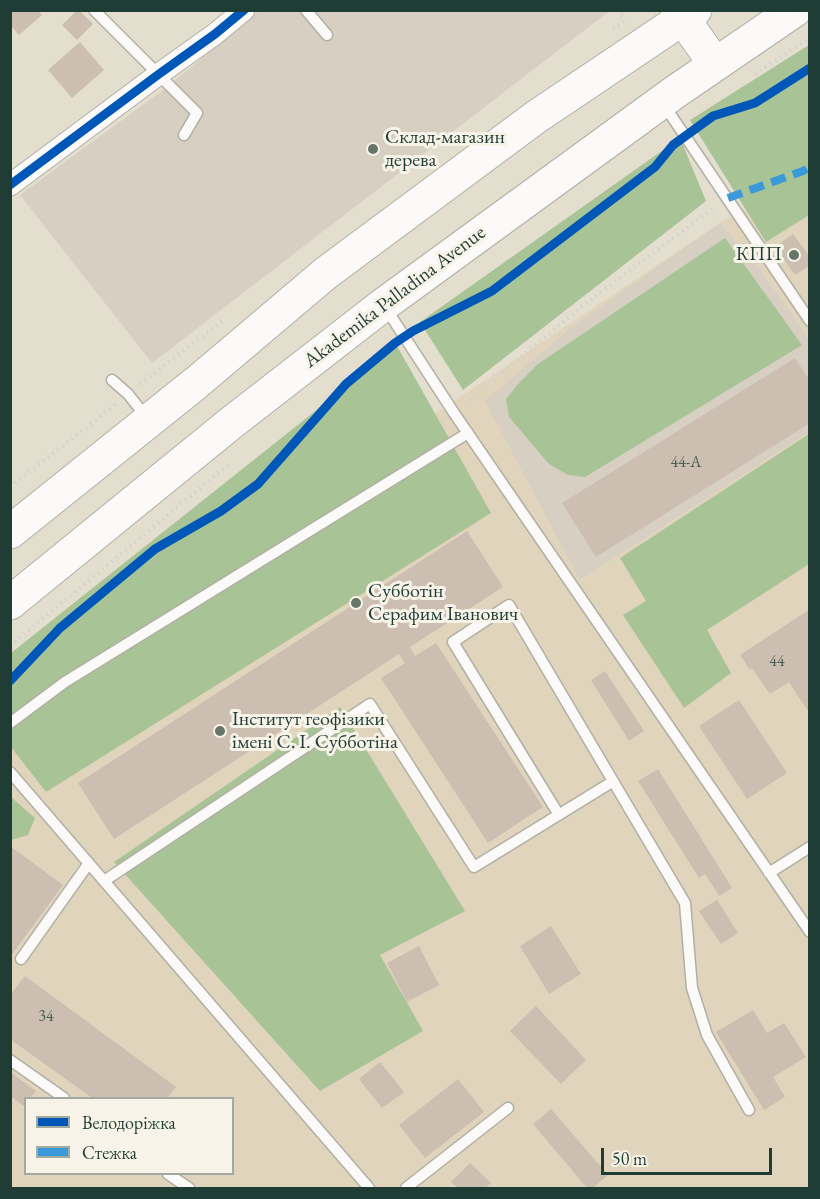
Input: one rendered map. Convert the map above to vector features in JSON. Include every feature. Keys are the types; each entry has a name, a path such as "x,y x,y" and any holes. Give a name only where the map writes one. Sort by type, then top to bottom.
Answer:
{"main road":[{"name":"Akademika Palladina Avenue","path":"10,603 231,423 383,305 715,64 795,10"},
{"path":"10,532 196,383 326,273 536,117 686,13 715,64"}],"street":[{"path":"10,185 215,34 244,10"}],"lane":[{"path":"94,10 197,113 184,135"},
{"path":"306,10 327,35"},
{"path":"662,102 810,321"},
{"path":"383,305 454,413 810,932"},
{"path":"112,380 128,394 149,420"},
{"path":"10,723 65,682 468,433"},
{"path":"559,815 453,642 509,605 685,903 692,988 707,1035 750,1110"},
{"path":"104,881 370,704 474,867 612,782"},
{"path":"10,772 369,1188"},
{"path":"769,873 810,847"},
{"path":"21,959 89,863"},
{"path":"10,1060 63,1097"},
{"path":"406,1188 508,1108"},
{"path":"171,1175 189,1188"}],"path":[{"path":"454,413 586,303 728,198"},
{"path":"10,646 231,462"}],"shaded area":[{"path":"607,10 608,12 152,363 20,195 166,88 259,11"},
{"path":"809,172 809,1188 11,1188 11,704 442,409 720,223"},
{"path":"720,223 757,265 809,340 809,432 580,580 485,401 572,327"}],"green space":[{"path":"809,45 809,215 766,242 690,120"},
{"path":"680,138 706,201 463,390 420,322"},
{"path":"725,238 802,345 585,477 568,475 549,464 509,417 506,399 538,364"},
{"path":"397,346 491,513 46,792 11,747 11,653"},
{"path":"809,434 809,564 707,630 731,673 684,708 623,615 646,601 620,558"},
{"path":"340,707 465,911 380,955 423,1031 320,1091 114,862"},
{"path":"11,797 35,818 28,835 11,840"}],"building":[{"path":"10,10 38,10 42,15 19,35 10,25"},
{"path":"77,10 93,24 77,40 62,25"},
{"path":"80,42 104,70 72,98 48,70"},
{"name":"КПП","path":"793,234 810,257 810,265 795,275 775,247"},
{"path":"795,358 810,381 810,423 596,557 562,503"},
{"name":"Інститут геофізики імені С. І. Субботіна","path":"467,531 503,587 410,647 415,656 436,643 543,807 488,843 381,678 405,663 399,654 114,839 78,783"},
{"path":"810,609 810,714 789,682 770,694 740,655"},
{"path":"605,671 644,731 629,741 591,680"},
{"path":"739,700 787,773 747,799 699,726"},
{"path":"658,769 732,888 719,896 705,874 699,878 638,781"},
{"path":"10,846 63,885 10,957"},
{"path":"717,900 738,933 721,944 699,911"},
{"path":"551,926 581,974 549,994 520,946"},
{"path":"419,946 439,985 407,1002 387,963"},
{"path":"25,976 176,1087 168,1097 91,1097 10,1039 10,995"},
{"path":"536,1006 586,1060 561,1084 510,1031"},
{"path":"753,1010 767,1033 784,1023 806,1057 773,1077 785,1097 764,1110 716,1032"},
{"path":"380,1062 404,1092 382,1108 359,1079"},
{"path":"10,1072 36,1091 31,1097 24,1097 24,1106 10,1096"},
{"path":"458,1079 484,1112 425,1158 399,1125"},
{"path":"551,1109 608,1175 593,1188 587,1188 533,1124"},
{"path":"470,1163 491,1183 485,1188 458,1188 451,1182"}],"marked path":[{"path":"728,198 810,167"}],"cycle path":[{"path":"10,185 215,34 244,10"},
{"path":"10,681 60,628 155,549 221,511 258,484 346,384 395,343 413,331 492,291 655,167 673,145 713,116 755,103 810,68"}],"place":[{"name":"Склад-магазин дерева","path":"373,149"},
{"name":"КПП","path":"794,255"},
{"name":"Субботін Серафим Іванович","path":"356,603"},
{"name":"Інститут геофізики імені С. І. Субботіна","path":"220,731"}]}
